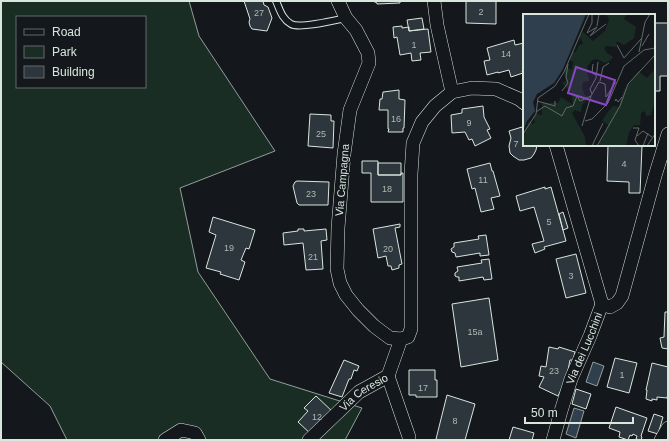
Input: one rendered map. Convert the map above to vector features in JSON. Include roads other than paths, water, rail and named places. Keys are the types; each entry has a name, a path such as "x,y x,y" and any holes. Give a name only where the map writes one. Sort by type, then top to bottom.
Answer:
{"street":[{"name":"Via Campagna","path":"338,1 346,18 356,30 368,53 369,63 350,110 343,162 338,228 337,269 340,283 346,295 358,310 374,326 390,338 401,339"},
{"path":"434,1 437,25 452,92"},
{"path":"388,376 401,339 408,337 411,329 411,174 413,143 422,122 435,106 452,92 472,88 496,89 523,102"},
{"path":"556,146 602,304 610,307 617,303 622,296 668,134"},
{"name":"Via dei Lucchini","path":"553,440 571,379 602,304"},
{"name":"Via Ceresio","path":"309,440 359,392 388,376 409,440"},
{"path":"660,440 668,428"},
{"path":"165,440 181,430 195,433 199,440"}],"lane":[{"path":"276,1 282,16 292,25 303,26 346,18"}],"water":[{"path":"593,362 604,366 597,386 586,382"},
{"path":"574,408 584,411 576,438 566,434"}]}
